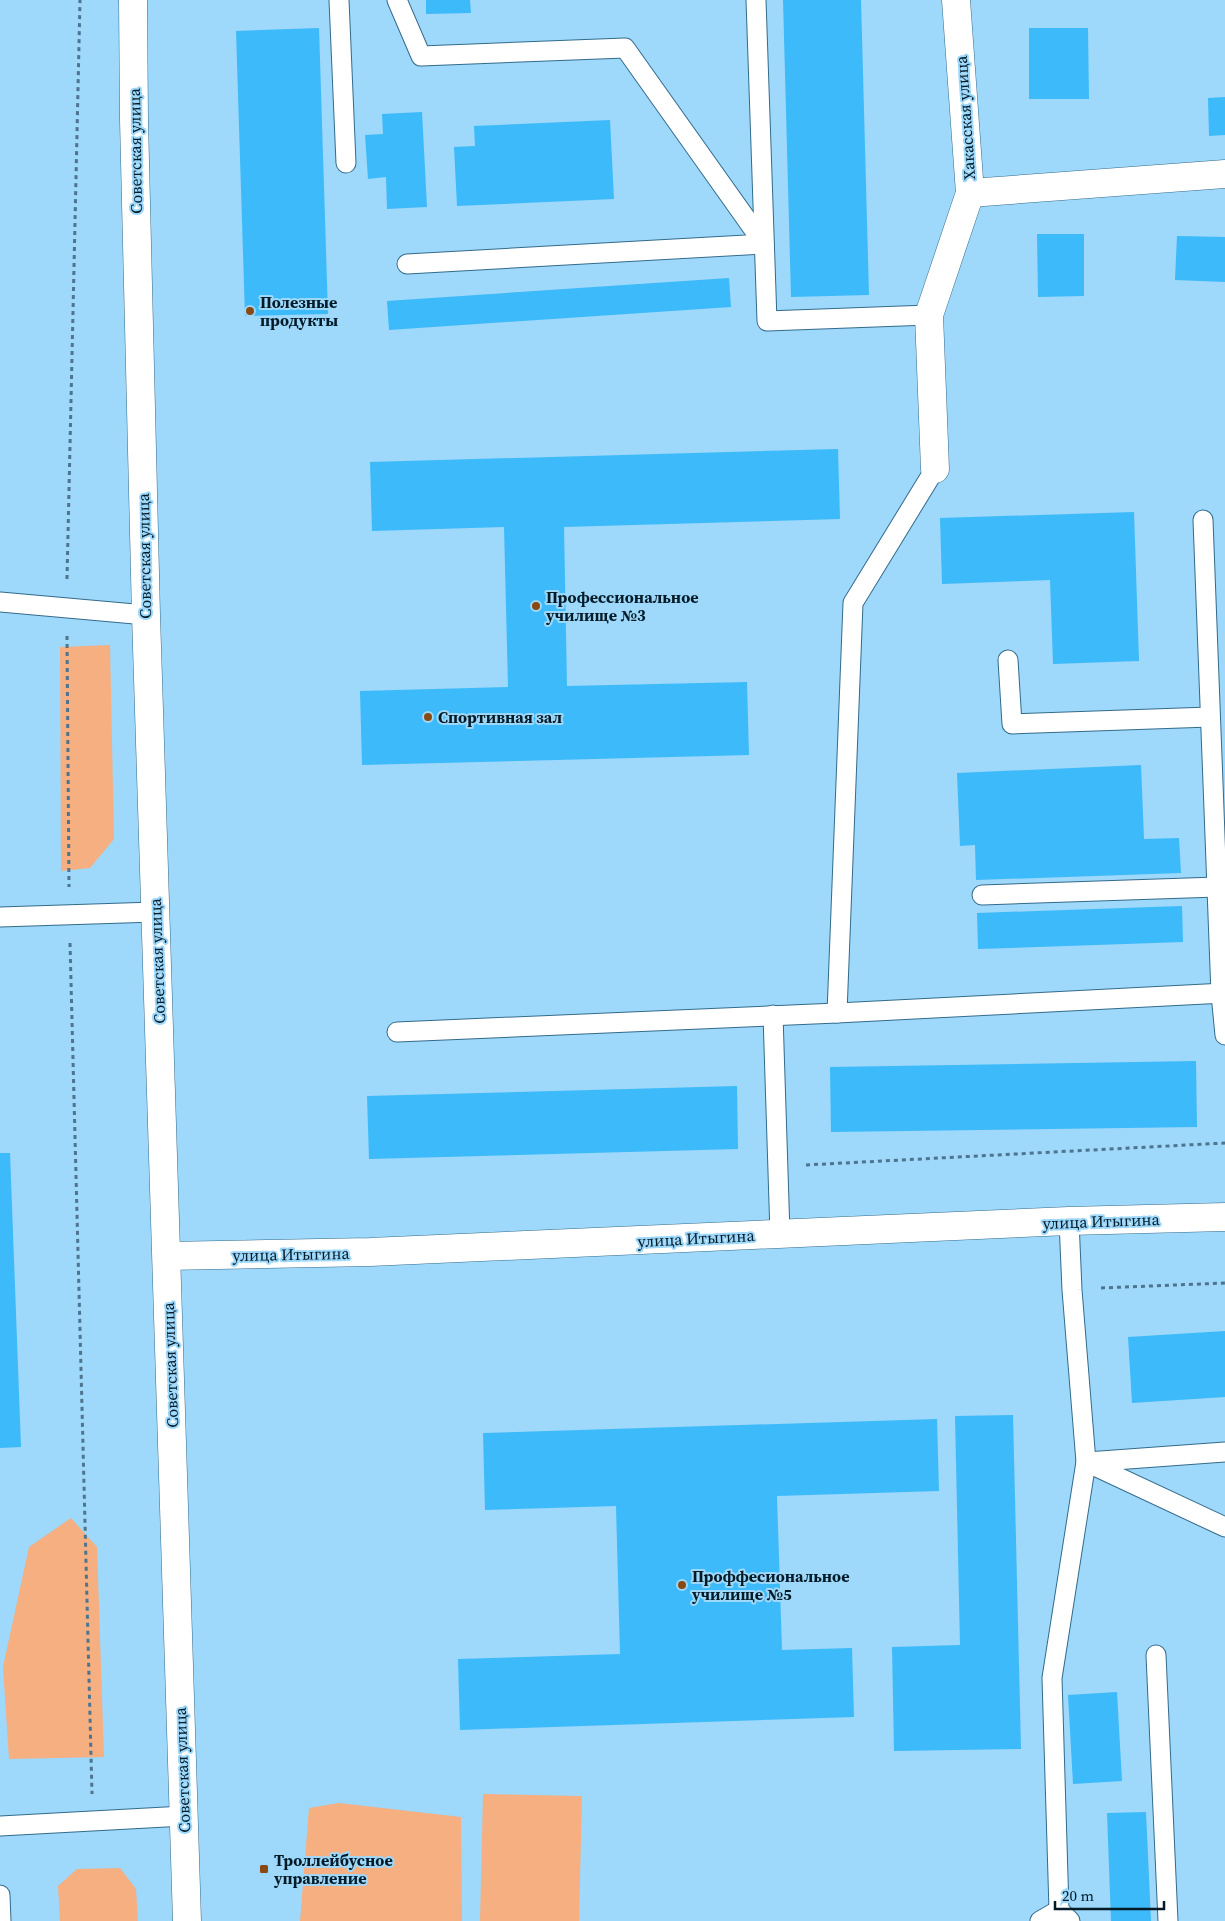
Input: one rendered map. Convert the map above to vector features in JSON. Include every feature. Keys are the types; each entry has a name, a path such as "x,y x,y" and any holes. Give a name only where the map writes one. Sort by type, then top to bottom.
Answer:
{"street":[{"name":"Советская улица","path":"133,0 134,120 146,615 187,1921"},
{"name":"Хакасская улица","path":"935,469 929,314 970,193 956,0"},
{"path":"970,193 1225,174"},
{"name":"улица Итыгина","path":"167,1256 370,1252 1069,1221 1225,1217"}],"lane":[{"path":"339,0 346,163"},
{"path":"398,0 421,56 626,48 764,244"},
{"path":"756,0 767,321 929,314"},
{"path":"407,264 764,244"},
{"path":"837,1013 853,603 935,469"},
{"path":"1203,520 1210,717 1219,796 1225,1036"},
{"path":"0,602 146,615"},
{"path":"1008,660 1012,724 1210,717"},
{"path":"982,895 1221,882"},
{"path":"0,916 155,912"},
{"path":"397,1032 837,1013 1223,993"},
{"path":"773,1015 780,1234"},
{"path":"1040,1921 1063,1918 1052,1678 1086,1462 1072,1290 1069,1221"},
{"path":"1086,1462 1225,1452"},
{"path":"1086,1462 1225,1527"},
{"path":"1156,1654 1168,1921"},
{"path":"0,1826 184,1816"},
{"path":"0,1895 1,1921"}],"path":[{"path":"779,1166 1225,1143"},
{"path":"1072,1290 1225,1282"}],"shaded area":[{"path":"110,645 114,839 90,868 61,871 60,647"},
{"path":"71,1518 97,1547 104,1757 9,1759 3,1667 29,1547"},
{"path":"483,1794 582,1796 579,1921 480,1921"},
{"path":"339,1803 461,1817 462,1921 300,1921 309,1808"},
{"path":"120,1868 136,1889 138,1921 60,1921 58,1886 77,1869"}],"building":[{"path":"426,0 470,0 471,13 426,14"},
{"path":"783,0 861,0 869,295 791,297"},
{"path":"319,28 328,314 245,316 236,31"},
{"path":"1029,28 1088,28 1089,99 1029,99"},
{"path":"1225,97 1225,135 1209,136 1208,98"},
{"path":"422,112 427,207 387,209 386,177 368,179 365,135 383,134 382,114"},
{"path":"610,120 614,199 457,206 454,147 475,146 474,126"},
{"path":"1037,234 1084,234 1084,296 1038,297"},
{"path":"1177,236 1225,237 1225,282 1175,280"},
{"path":"729,278 731,307 389,330 387,301"},
{"name":"Профессиональное училище №3","path":"838,449 840,519 564,527 567,686 747,682 749,755 362,765 360,691 508,687 504,527 372,531 370,462"},
{"path":"1134,512 1139,661 1053,664 1050,580 942,584 940,518"},
{"path":"1141,765 1144,839 1179,838 1181,873 976,880 975,845 960,846 957,773"},
{"path":"1182,906 1183,942 978,949 977,913"},
{"path":"1196,1061 1197,1127 831,1132 830,1067"},
{"path":"737,1086 738,1149 369,1159 367,1096"},
{"path":"0,1153 10,1153 21,1447 0,1448"},
{"path":"1225,1331 1225,1397 1132,1403 1128,1337"},
{"path":"1013,1415 1021,1749 894,1751 892,1647 960,1645 955,1416"},
{"path":"937,1419 939,1491 777,1496 782,1650 852,1648 854,1717 460,1730 458,1659 620,1654 616,1506 485,1510 483,1433"},
{"path":"1117,1692 1122,1781 1073,1784 1068,1695"},
{"path":"1146,1812 1151,1921 1111,1921 1107,1813"}],"place":[{"name":"Полезные продукты","path":"250,311"},
{"name":"Профессиональное училище №3","path":"536,606"},
{"name":"Спортивная зал","path":"428,717"},
{"name":"Проффесиональное училище №5","path":"682,1585"},
{"name":"Троллейбусное управление","path":"264,1869"}]}
